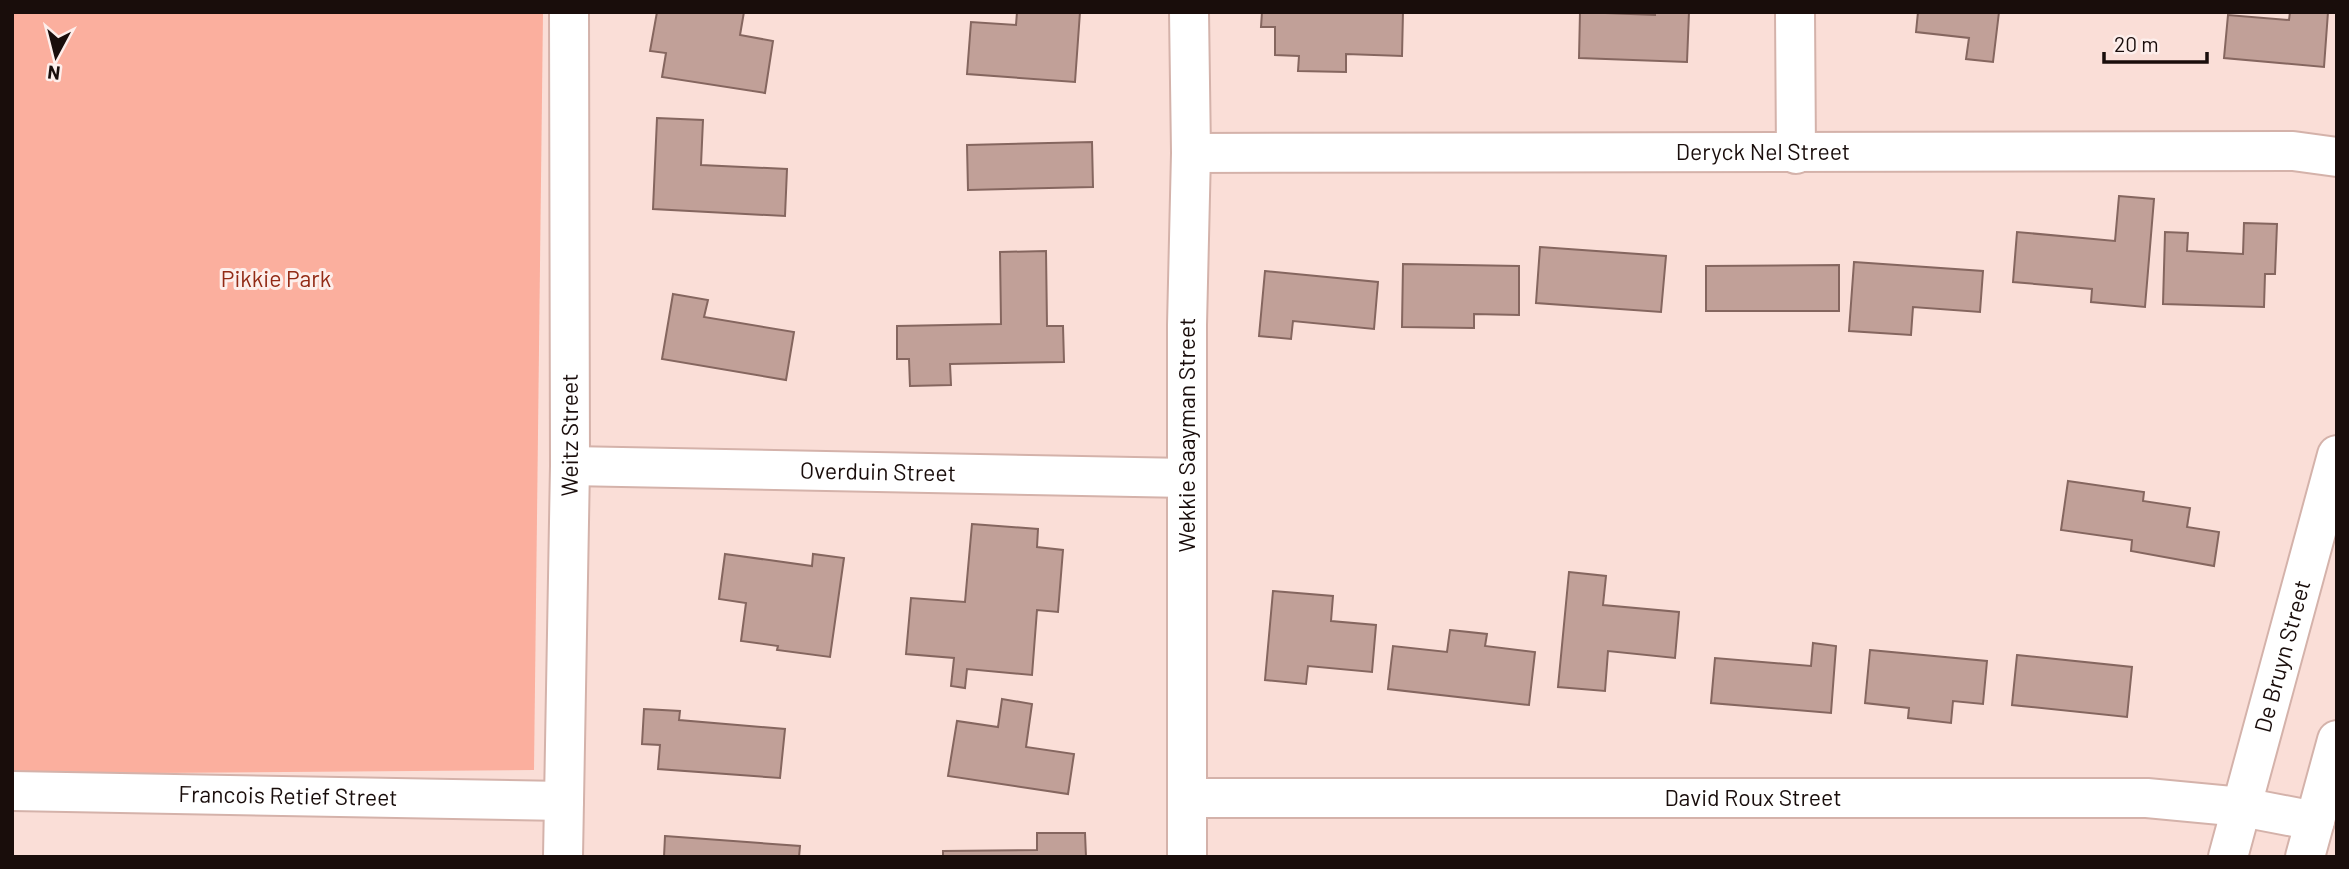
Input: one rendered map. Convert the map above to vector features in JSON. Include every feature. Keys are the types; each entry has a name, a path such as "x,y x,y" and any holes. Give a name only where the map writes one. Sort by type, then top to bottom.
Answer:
{"street":[{"name":"Weitz Street","path":"563,857 570,466 569,12"},
{"name":"Wekkie Saayman Street","path":"1187,857 1187,325 1191,153 1189,12"},
{"path":"1795,12 1796,154"},
{"name":"Deryck Nel Street","path":"1191,153 2293,151 2337,157"},
{"name":"De Bruyn Street","path":"2228,857 2337,455"},
{"name":"Overduin Street","path":"570,466 1187,478"},
{"path":"2305,857 2337,740"},
{"name":"Francois Retief Street","path":"12,791 564,801"},
{"name":"David Roux Street","path":"1189,798 2147,798 2242,807 2315,821"}],"green space":[{"name":"Pikkie Park","path":"12,12 543,12 534,770 12,774"}],"building":[{"path":"657,12 744,12 740,35 773,41 765,93 662,77 666,53 650,51"},
{"path":"1017,12 1080,12 1075,82 967,74 971,22 1016,25"},
{"path":"1262,12 1403,12 1402,56 1346,54 1346,72 1298,71 1299,56 1275,55 1275,27 1261,27"},
{"path":"1580,12 1655,15 1655,12 1689,12 1687,62 1579,58"},
{"path":"1918,12 1999,12 1993,62 1966,59 1969,38 1916,32"},
{"path":"2290,12 2328,12 2324,67 2224,58 2228,15 2289,20"},
{"path":"657,118 703,120 701,165 787,169 785,216 653,209"},
{"path":"1092,142 1093,187 968,190 967,145"},
{"path":"2119,196 2154,199 2145,307 2091,302 2092,289 2013,282 2017,232 2115,241"},
{"path":"2244,223 2277,224 2275,274 2265,274 2264,307 2163,304 2165,232 2188,233 2187,251 2243,254"},
{"path":"1540,247 1666,256 1661,312 1536,303"},
{"path":"1046,251 1047,326 1063,326 1064,362 950,364 951,385 910,386 909,359 897,359 897,326 1001,324 1000,252"},
{"path":"1854,262 1983,271 1980,312 1913,307 1911,335 1849,331"},
{"path":"1403,264 1519,266 1519,315 1474,314 1474,328 1402,327"},
{"path":"1839,265 1839,311 1706,311 1706,266"},
{"path":"1265,271 1378,282 1374,329 1293,321 1291,339 1259,336"},
{"path":"673,294 708,300 704,317 794,332 786,380 662,359"},
{"path":"2068,481 2144,492 2143,501 2190,508 2187,527 2219,532 2214,566 2131,551 2132,540 2061,530"},
{"path":"972,524 1038,529 1037,547 1063,550 1058,612 1037,610 1032,675 967,669 965,688 951,686 954,658 906,654 911,598 965,602"},
{"path":"725,554 812,566 813,554 844,558 830,657 777,650 778,646 741,641 746,603 719,599"},
{"path":"1569,572 1606,576 1603,605 1679,612 1675,658 1608,651 1605,691 1558,687"},
{"path":"1273,591 1333,596 1331,621 1376,625 1372,672 1308,666 1306,684 1265,680"},
{"path":"1450,630 1487,634 1485,646 1535,652 1529,705 1388,689 1393,646 1447,652"},
{"path":"1813,643 1836,646 1831,713 1711,703 1715,658 1811,666"},
{"path":"1870,650 1987,661 1983,704 1953,701 1951,723 1908,718 1909,708 1865,703"},
{"path":"2017,655 2132,667 2127,717 2012,705"},
{"path":"1002,699 1032,704 1026,747 1074,754 1068,794 948,776 957,721 998,727"},
{"path":"644,709 680,711 679,720 785,729 780,778 658,769 660,745 642,744"},
{"path":"1037,833 1085,833 1086,857 943,857 943,851 1037,850"},
{"path":"665,836 800,846 799,857 664,857"}]}
